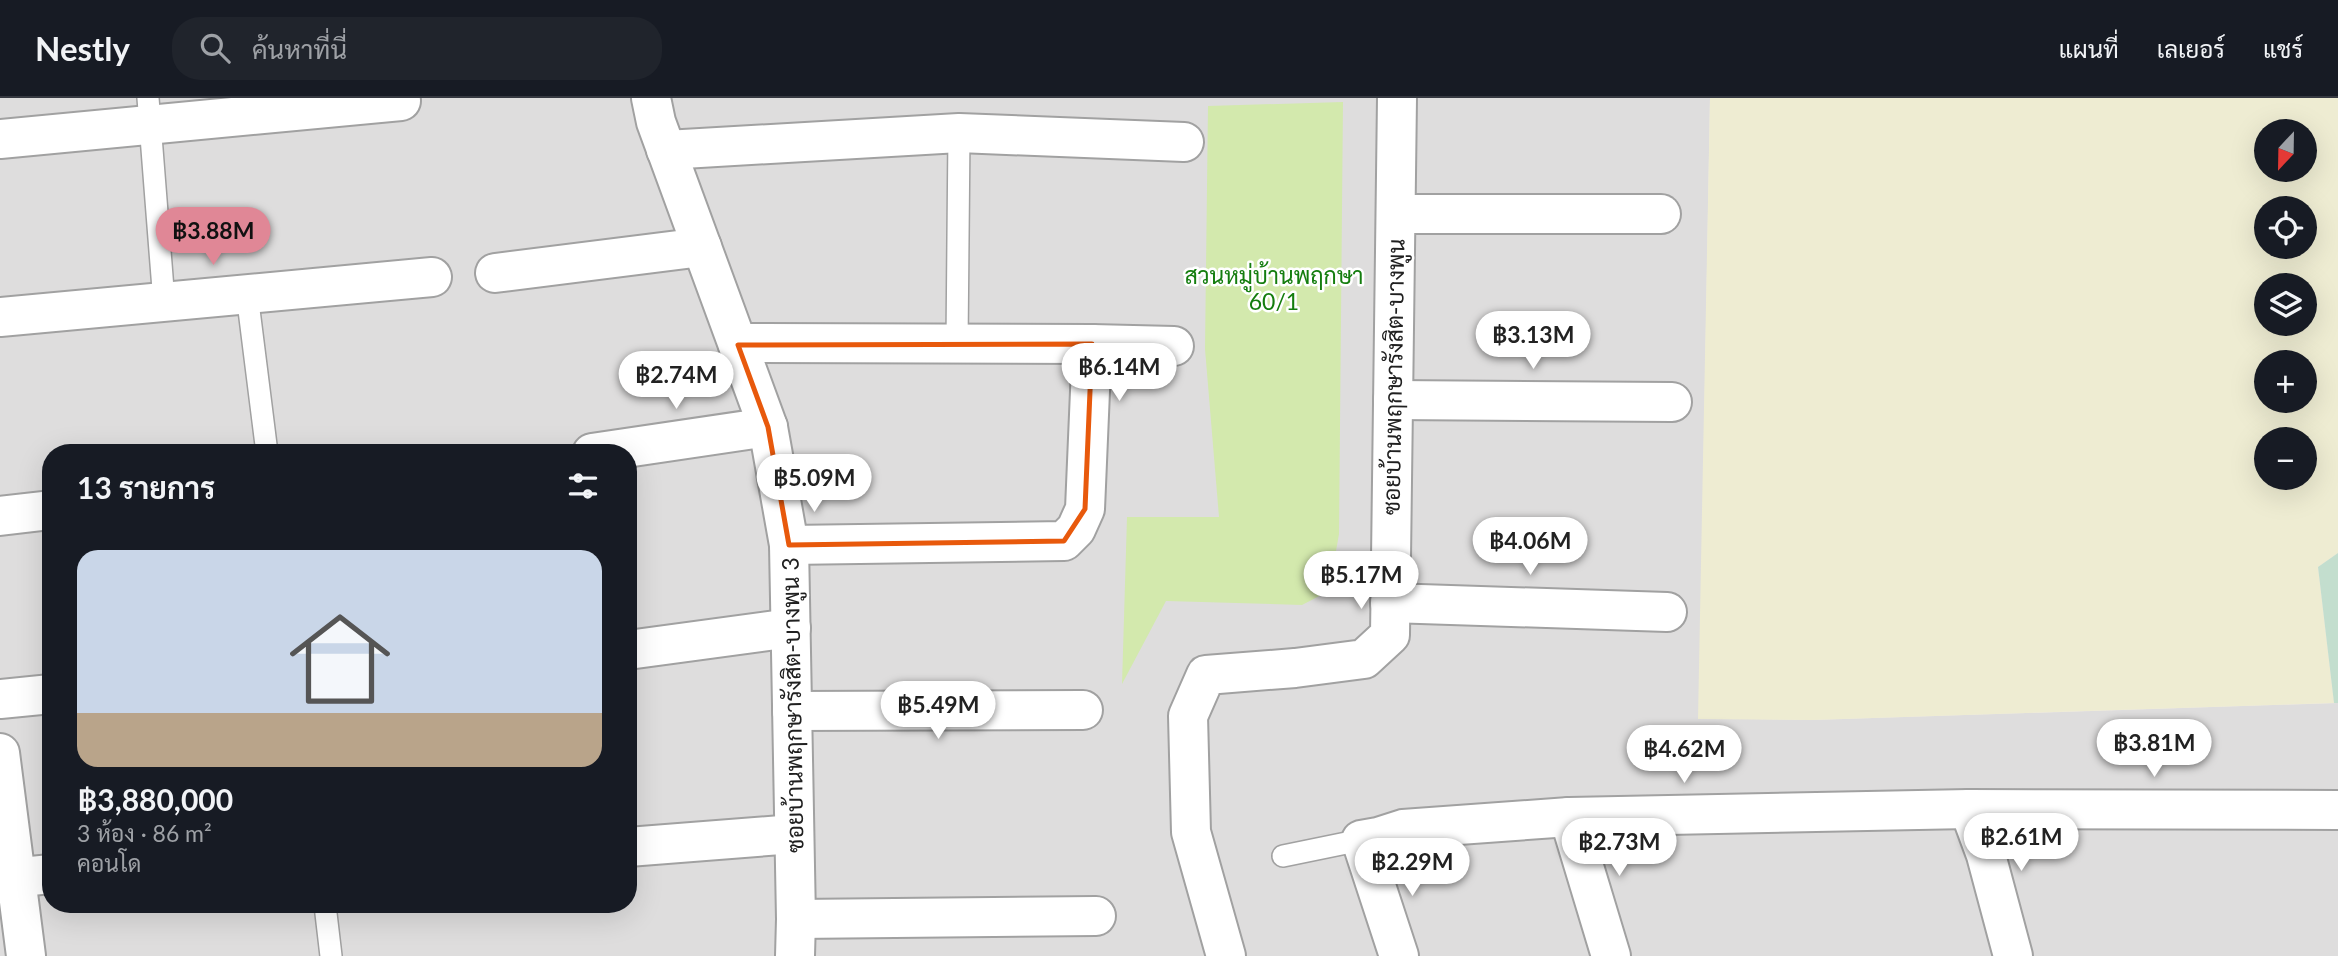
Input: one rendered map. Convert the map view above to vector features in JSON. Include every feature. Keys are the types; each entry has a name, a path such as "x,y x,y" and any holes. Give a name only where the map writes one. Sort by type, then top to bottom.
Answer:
{"street":[{"name":"ซอยบ้านพฤกษารังสิต-บางพูน 3","path":"651,98 656,122 768,427 789,545 795,956"},
{"name":"ซอยบ้านพฤกษารังสิต-บางพูน","path":"1226,956 1191,831 1188,716 1206,675 1364,659 1390,635 1397,98"},
{"path":"0,139 149,111 401,101"},
{"path":"666,150 959,134 1184,142"},
{"path":"1396,214 1661,214"},
{"path":"495,273 702,247"},
{"path":"0,317 432,277"},
{"path":"789,545 1064,541 1076,529 1086,509 1091,344"},
{"path":"738,345 1174,346"},
{"path":"1393,400 1672,402"},
{"path":"637,446 768,427"},
{"path":"0,516 42,511"},
{"path":"1390,603 1667,612"},
{"path":"637,649 791,628"},
{"path":"0,699 42,695"},
{"path":"792,711 1083,710"},
{"path":"0,753 22,877 26,956"},
{"path":"1399,956 1361,840 1403,829 1569,817 1969,809 2338,810"},
{"path":"1969,809 1986,855 2013,956"},
{"path":"1569,817 1611,956"},
{"path":"637,846 794,834"},
{"path":"796,919 1096,916"}],"lane":[{"path":"149,111 164,302"},
{"path":"957,344 959,134"},
{"path":"247,294 266,444"},
{"path":"1283,856 1361,840"},
{"path":"326,913 331,956"}],"highlighted area":[{"path":"1092,344 1085,509 1064,541 789,545 768,427 738,345"}],"shaded area":[{"path":"0,98 1710,98 1699,718 1812,720 2338,703 2338,956 0,956"},
{"path":"1710,98 2338,98 2338,553 2318,567 2334,703 1812,720 1698,719"}],"green space":[{"name":"สวนหมู่บ้านพฤกษา 60/1","path":"1343,102 1339,534 1329,591 1302,605 1166,601 1122,684 1127,517 1219,517 1205,349 1208,106"},
{"path":"2338,553 2338,703 2334,703 2318,567"}]}
